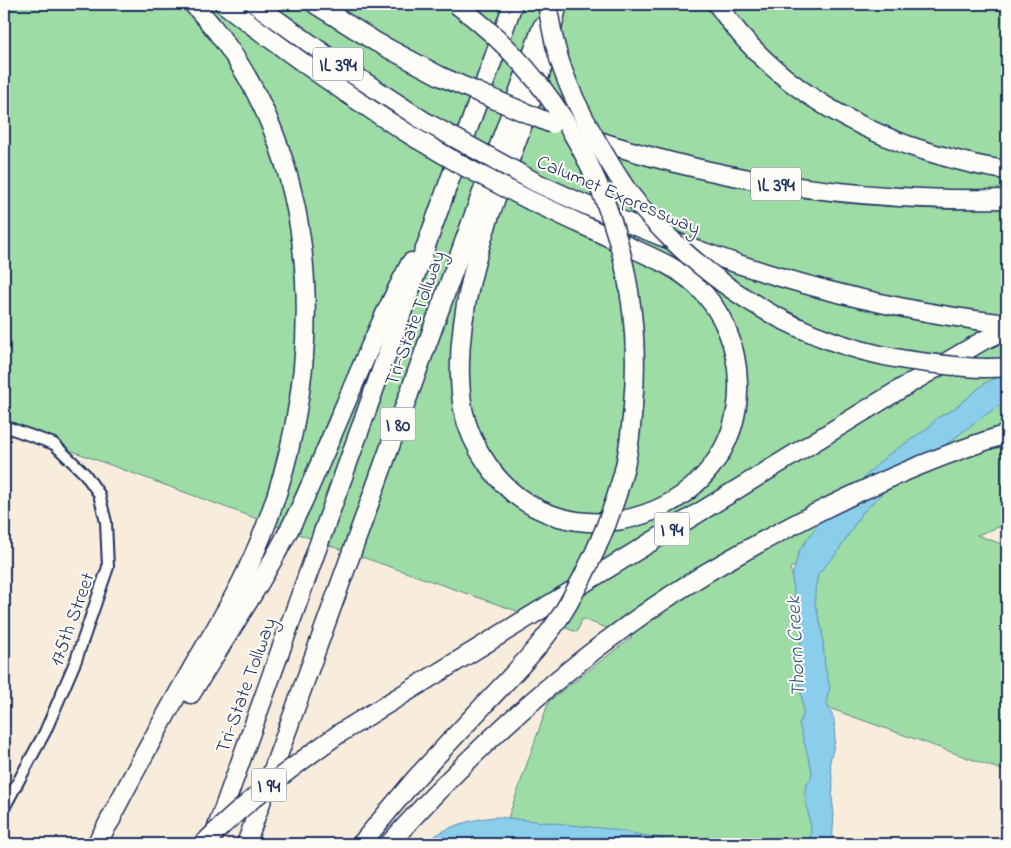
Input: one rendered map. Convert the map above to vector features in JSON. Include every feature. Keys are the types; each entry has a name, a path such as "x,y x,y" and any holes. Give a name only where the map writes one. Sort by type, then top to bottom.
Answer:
{"highway":[{"path":"96,844 140,760 247,572 281,483 292,442 299,400 303,363 305,274 301,236 285,163 260,100 244,71 226,42 193,4"},
{"path":"224,4 366,108 465,167 531,201 658,260 686,277 698,287 717,311 731,341 735,356 738,391 733,423 724,445 708,471 695,486 680,497 646,514 616,522 582,522 553,516 526,503 502,484 478,452 468,428 463,407 461,349 472,274 488,222 544,59 558,4"},
{"name":"Calumet Expressway","path":"255,4 351,74 424,121 537,184 621,221 697,251 757,271 866,300 929,313 1007,324"},
{"name":"IL 394","path":"315,4 376,42 442,77 552,124 656,158 716,174 791,187 852,194 933,199 1007,199"},
{"path":"360,844 415,779 539,644 567,606 590,562 610,512 623,474 632,422 636,345 632,304 623,255 607,203 580,147 548,96 512,53 456,4"},
{"name":"Tri-State Tollway","path":"210,844 514,4"},
{"path":"549,4 556,49 569,86 585,120 607,158 627,190 654,223 709,274 769,312 809,333 842,345 914,362 963,367 1007,367"},
{"name":"Tri-State Tollway","path":"246,844 549,4"},
{"path":"717,4 736,29 769,64 822,106 876,133 930,153 980,166 1007,170"},
{"path":"106,827 148,765 283,543 391,299 444,197"},
{"name":"I 94","path":"203,844 279,777 340,733 893,394 984,340 1007,330"},
{"path":"389,844 457,771 496,733 555,682 608,641 705,574 756,544 851,495 962,448 1007,434"},
{"path":"255,844 278,756"}],"street":[{"name":"175th Street","path":"4,426 54,444 85,474 99,494 106,522 108,566 76,660 45,732 4,808"}],"green space":[{"path":"4,4 1007,4 1007,524 977,535 1007,546 1007,772 812,702 813,572 829,553 790,568 807,621 812,730 813,844 647,844 506,824 549,701 632,637 582,619 577,632 342,550 4,426"}],"water":[{"path":"1007,373 1007,401 890,486 862,513 837,553 818,574 815,603 822,629 825,667 830,688 827,705 834,719 835,741 830,761 834,815 832,844 810,844 811,828 805,788 811,778 812,771 799,724 803,715 800,686 801,633 792,577 799,551 824,516 885,457 928,428 937,418 954,409 985,383"},
{"path":"498,817 609,829 659,838 671,844 425,844 440,833 459,824"}],"water label":[{"name":"Thorn Creek","path":"795,647"}]}
